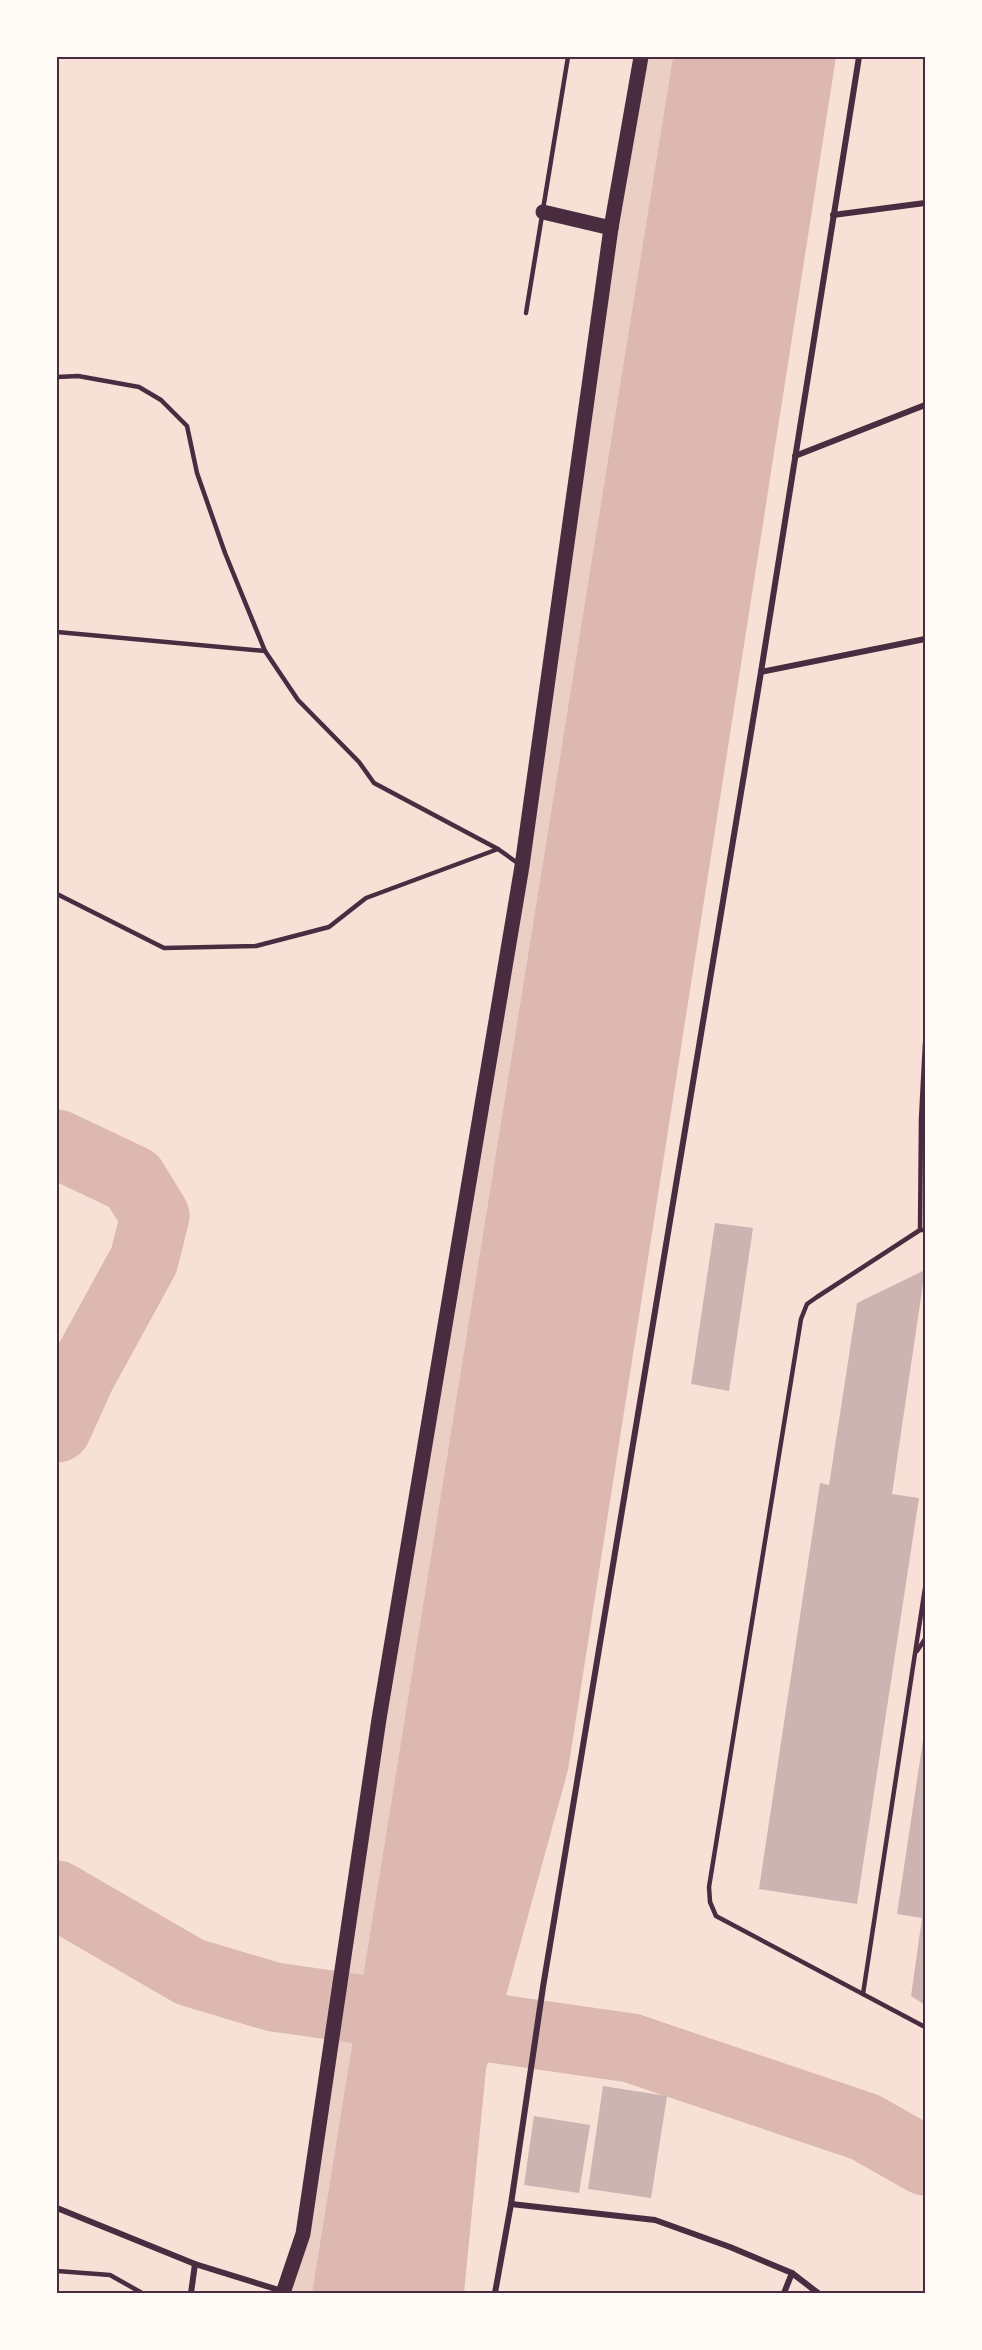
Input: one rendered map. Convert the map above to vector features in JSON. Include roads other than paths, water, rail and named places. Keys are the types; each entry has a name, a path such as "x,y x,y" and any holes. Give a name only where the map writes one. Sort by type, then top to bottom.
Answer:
{"main road":[{"path":"283,2292 303,2234 379,1719 522,866 611,228 641,57"},
{"path":"543,212 611,228"}],"street":[{"path":"495,2293 511,2204 543,1987 761,672 859,57"},
{"path":"833,215 925,203"},
{"path":"795,456 925,405"},
{"path":"761,672 925,639"},
{"path":"511,2204 655,2220 730,2247 792,2273 818,2293"},
{"path":"57,2208 195,2264 283,2292"},
{"path":"191,2293 195,2264"},
{"path":"784,2293 792,2273"}],"lane":[{"path":"526,313 568,57"},
{"path":"57,377 78,376 139,387 161,400 187,426 197,473 225,553 265,651 298,700 358,762 374,783 498,849 522,866"},
{"path":"57,632 265,651"},
{"path":"57,894 164,948 256,946 329,927 366,898 498,849"},
{"path":"925,1043 921,1119 922,1230 807,1304 801,1319 709,1887 710,1902 716,1916 925,2027"},
{"path":"863,1994 925,1588"},
{"path":"915,1653 925,1639"},
{"path":"57,2271 110,2275 142,2293"}],"waterway":[{"path":"57,1144 133,1180 155,1216 144,1260 81,1375 57,1428"},
{"path":"57,1895 190,1972 274,1997 631,2048 865,2127 925,2161"}]}
